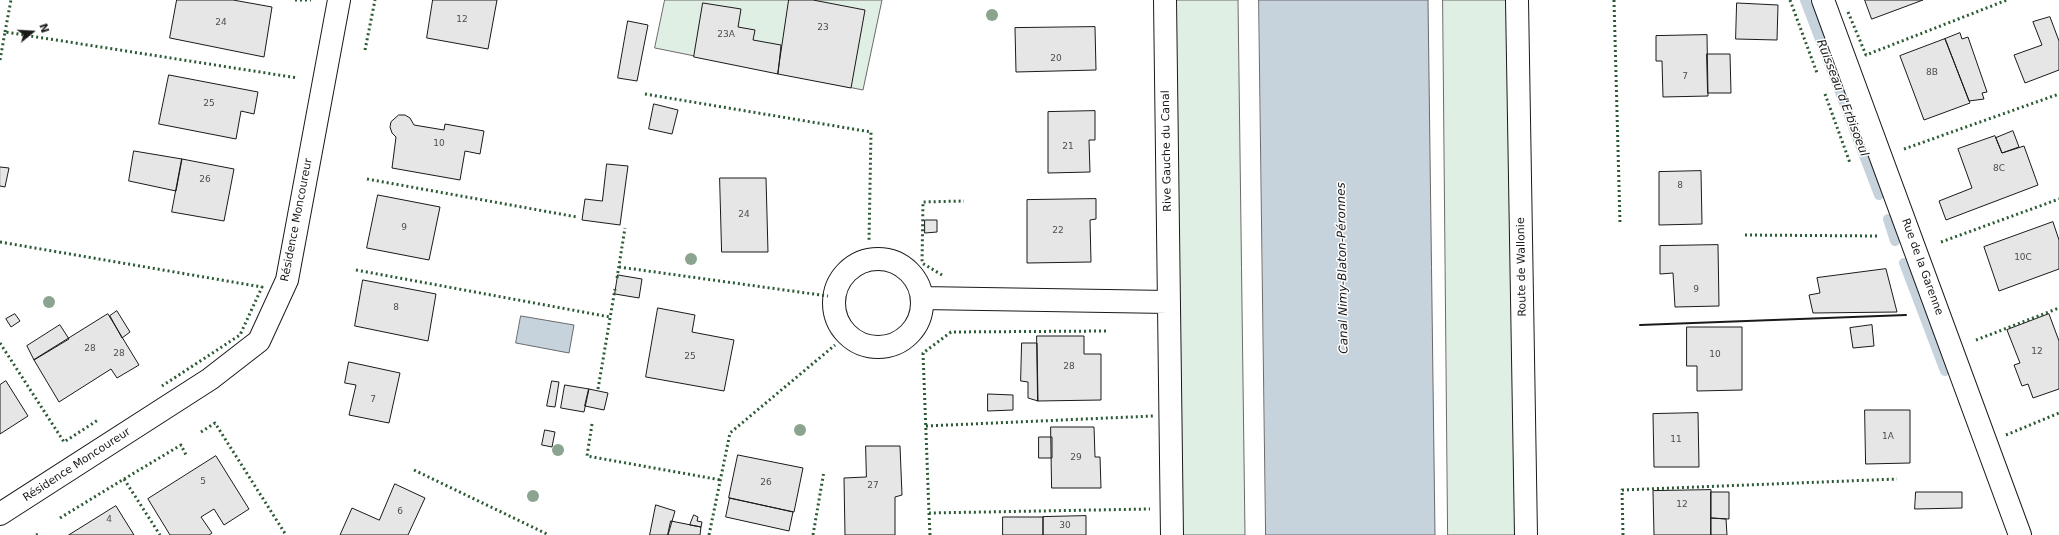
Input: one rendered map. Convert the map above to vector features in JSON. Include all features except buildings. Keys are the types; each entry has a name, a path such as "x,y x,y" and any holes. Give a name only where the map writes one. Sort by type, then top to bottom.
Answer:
{"street":[{"name":"Résidence Moncoureur","path":"0,514 210,379 259,341 286,280 339,0"},
{"name":"Rive Gauche du Canal","path":"1165,0 1172,535"},
{"name":"Route de Wallonie","path":"1517,0 1526,535"},
{"name":"Rue de la Garenne","path":"1823,0 2020,535"},
{"path":"922,298 1168,302"}],"green space":[{"path":"665,0 882,0 863,90 655,48"},
{"path":"1165,0 1238,0 1245,535 1172,535"},
{"path":"1443,0 1517,0 1526,535 1448,535"}],"water":[{"name":"Canal Nimy-Blaton-Péronnes","path":"1259,0 1428,0 1435,535 1266,535"},
{"path":"521,316 574,325 569,353 516,343"}],"waterway":[{"name":"Ruisseau d'Erbisoeul","path":"1805,0 1879,195"},
{"name":"Ruisseau d'Erbisoeul","path":"1888,219 1895,241"},
{"name":"Ruisseau d'Erbisoeul","path":"1904,263 1945,371"}],"hedge":[{"path":"5,32 11,0"},
{"path":"295,0 311,0"},
{"path":"365,50 375,0"},
{"path":"1614,0 1620,223"},
{"path":"1790,0 1817,73"},
{"path":"1848,12 1866,55 2007,0"},
{"path":"0,60 5,32 298,78"},
{"path":"645,94 871,132 869,242"},
{"path":"1825,94 1850,163"},
{"path":"1904,149 2059,94"},
{"path":"367,179 577,217"},
{"path":"1941,242 2059,199"},
{"path":"942,275 922,263 923,202 964,201"},
{"path":"617,278 625,228"},
{"path":"1745,235 1877,236"},
{"path":"0,242 262,287 240,335 162,386"},
{"path":"619,267 828,296"},
{"path":"356,270 610,317"},
{"path":"598,389 615,289"},
{"path":"1976,340 2059,308"},
{"path":"1106,331 951,332 923,353 929,513 1150,509"},
{"path":"0,343 64,442 98,420"},
{"path":"709,535 730,433 835,345"},
{"path":"2006,435 2059,413"},
{"path":"926,426 1153,416"},
{"path":"201,432 215,423 286,535"},
{"path":"592,424 587,456 721,480"},
{"path":"124,479 181,445 187,457"},
{"path":"414,470 549,535"},
{"path":"813,535 824,471"},
{"path":"60,518 124,479 160,535"},
{"path":"1623,535 1622,490 1897,479"},
{"path":"929,513 930,535"}],"wall":[{"path":"1640,325 1906,315"}]}
